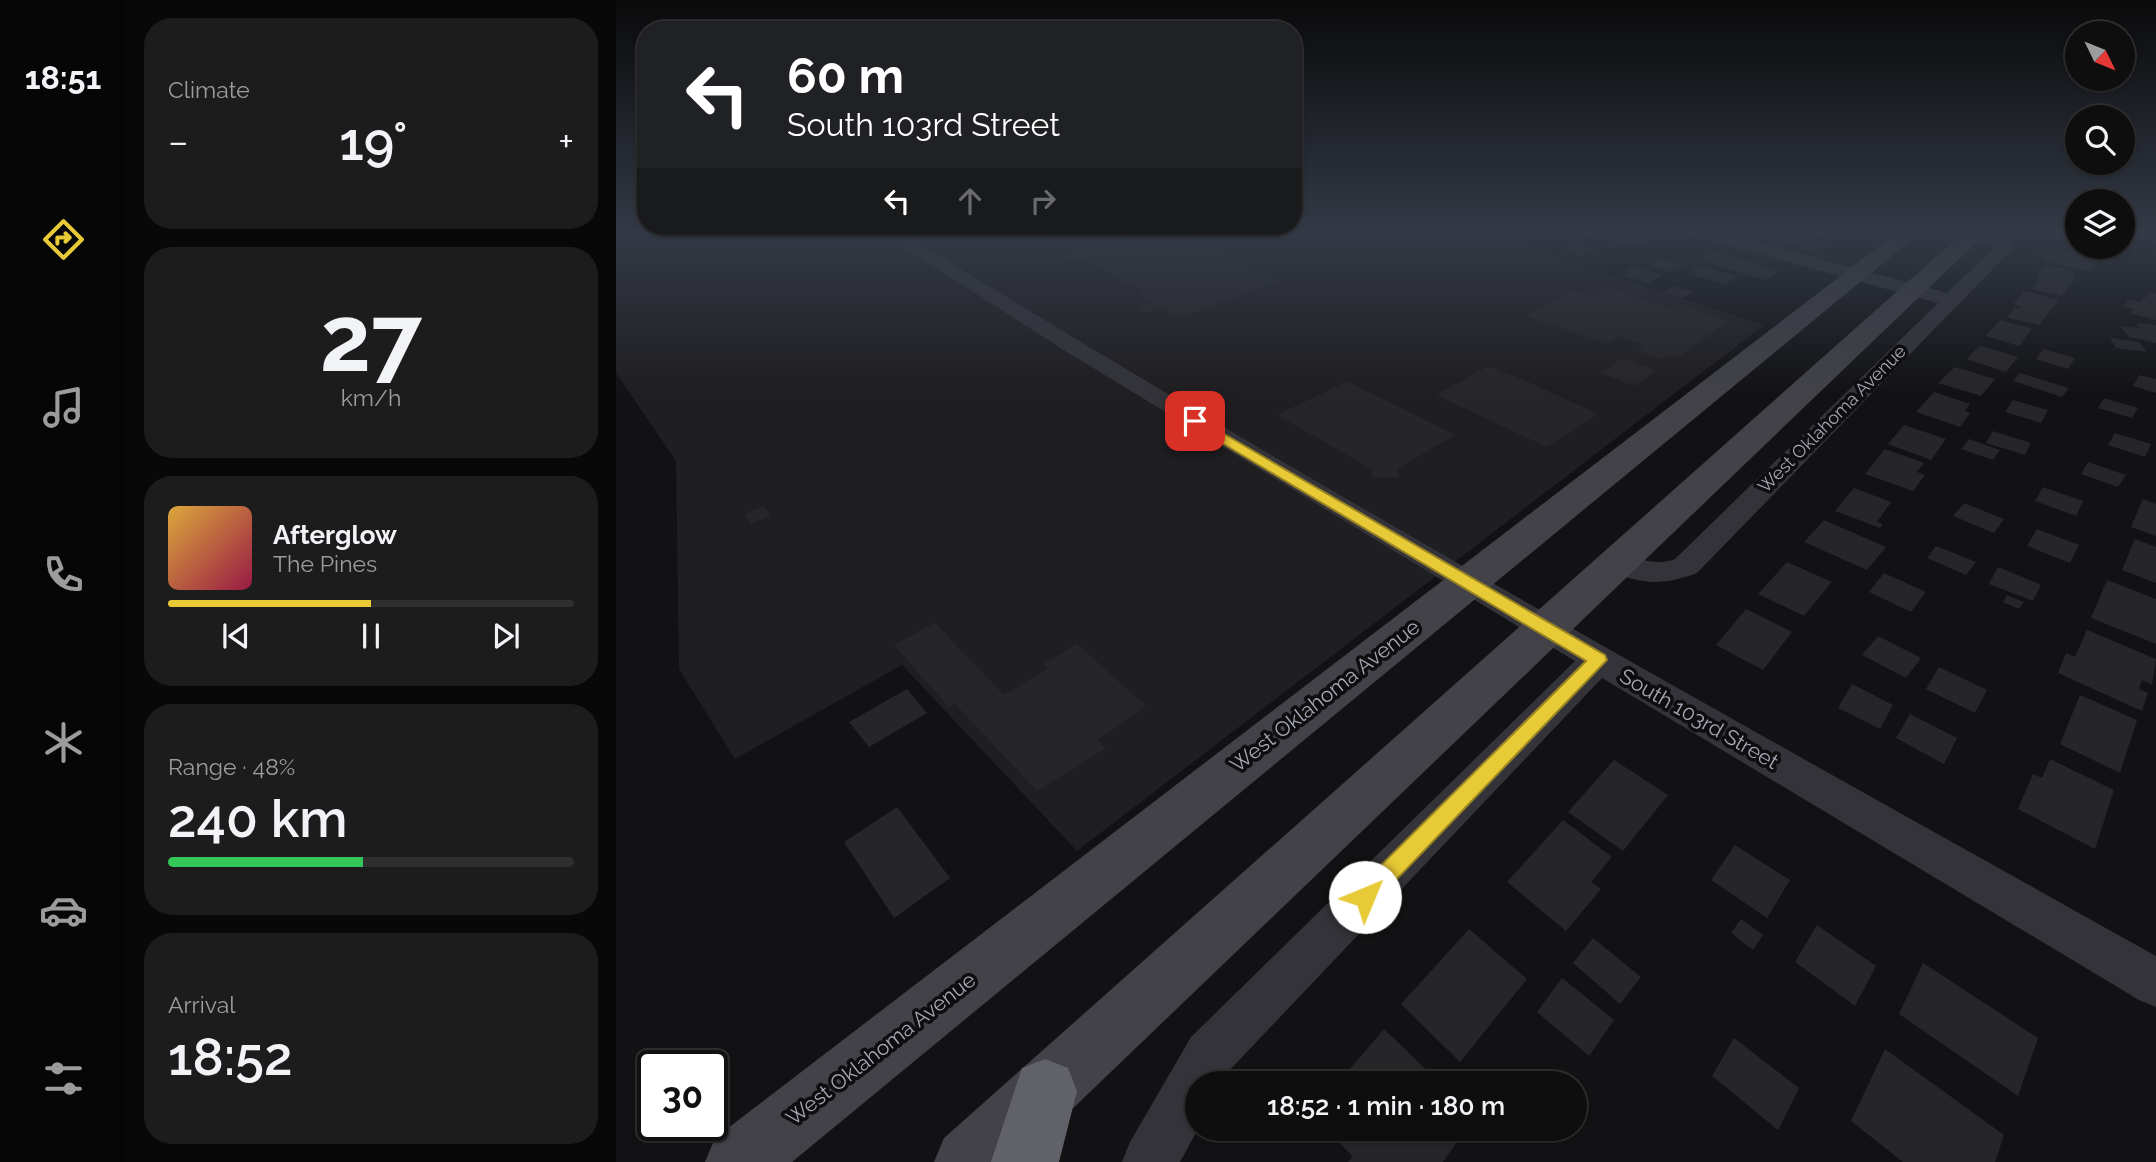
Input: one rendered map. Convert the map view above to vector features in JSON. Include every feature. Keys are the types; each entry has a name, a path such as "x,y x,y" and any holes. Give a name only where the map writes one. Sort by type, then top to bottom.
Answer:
{"highway":[{"path":"1025,1162 1045,1091"}],"main road":[{"name":"West Oklahoma Avenue","path":"739,1162 1844,285"},
{"name":"West Oklahoma Avenue","path":"968,1162 1919,285"}],"street":[{"name":"South 103rd Street","path":"973,285 1092,361 1548,628 1598,660 2156,983"},
{"path":"1896,285 1950,300"},
{"name":"West Oklahoma Avenue","path":"1617,564 1642,572 1665,575 1686,566 1965,285"},
{"path":"1150,1162 1209,1055 1598,660"}],"shaded area":[{"path":"616,285 1642,285 1764,325 1077,851 902,665 735,759 679,669 676,461 616,373"}],"building":[{"path":"1132,285 1268,285 1191,314 1187,312 1178,316 1163,307 1147,313 1138,309 1154,303 1138,294 1145,292"},
{"path":"2034,285 2070,285 2061,296 2031,289"},
{"path":"1674,286 1694,292 1683,298 1663,292"},
{"path":"1609,287 1681,312 1687,308 1729,321 1678,357 1669,354 1662,359 1637,350 1645,345 1620,336 1607,344 1526,316 1574,290 1593,296"},
{"path":"2025,291 2059,300 2039,325 2007,317 2015,308 2022,307 2013,304"},
{"path":"2151,292 2156,293 2156,320 2130,313 2134,309 2123,306 2129,299 2140,302"},
{"path":"2000,320 2032,329 2019,346 1986,336"},
{"path":"2136,323 2156,325 2156,343 2129,337 2120,326 2140,328"},
{"path":"2110,338 2139,342 2147,352 2116,348"},
{"path":"1982,346 2018,357 2006,372 1967,359"},
{"path":"2043,349 2075,358 2068,369 2036,359"},
{"path":"1623,358 1656,371 1634,386 1600,373"},
{"path":"1488,366 1598,414 1547,447 1436,395"},
{"path":"1955,367 1995,379 1981,396 1938,383"},
{"path":"2020,373 2069,388 2062,397 2013,381"},
{"path":"2139,375 2156,379 2156,393 2133,386"},
{"path":"1347,381 1455,435 1398,468 1399,477 1372,477 1372,469 1277,415"},
{"path":"1934,392 1970,404 1965,411 1970,413 1960,427 1916,412"},
{"path":"2104,398 2138,408 2132,418 2098,408"},
{"path":"2013,400 2048,410 2041,423 2005,412"},
{"path":"1904,425 1946,439 1931,460 1888,444"},
{"path":"1993,431 2031,443 2025,455 1986,443"},
{"path":"2115,433 2151,444 2145,457 2108,445"},
{"path":"1969,439 2000,450 1993,460 1961,449"},
{"path":"1885,449 1924,463 1917,472 1925,475 1913,491 1865,474"},
{"path":"2088,462 2126,475 2118,487 2081,474"},
{"path":"2043,487 2083,501 2076,516 2035,501"},
{"path":"1854,488 1891,502 1877,522 1883,524 1880,528 1835,511"},
{"path":"2143,499 2156,504 2156,536 2131,527"},
{"path":"1964,503 2004,519 1994,533 1953,516"},
{"path":"763,506 771,516 751,524 744,514"},
{"path":"1824,520 1886,547 1867,570 1804,542"},
{"path":"2037,529 2079,545 2070,563 2027,546"},
{"path":"2135,539 2156,547 2156,583 2122,570"},
{"path":"1936,546 1976,562 1966,575 1927,558"},
{"path":"1787,562 1832,582 1804,616 1758,594"},
{"path":"1998,567 2041,585 2033,601 1989,584"},
{"path":"1884,573 1926,592 1911,612 1869,592"},
{"path":"2107,580 2156,599 2156,644 2091,618"},
{"path":"2007,595 2024,602 2019,609 2003,602"},
{"path":"1746,609 1792,632 1763,670 1716,645"},
{"path":"935,623 1004,695 1048,669 1043,664 1077,644 1146,706 1097,740 1106,748 1037,791 955,704 949,707 894,645"},
{"path":"2087,630 2156,659 2152,685 2142,680 2139,689 2148,693 2142,711 2058,673 2066,653 2075,657"},
{"path":"1878,636 1921,658 1906,678 1862,655"},
{"path":"1939,667 1987,690 1975,713 1926,689"},
{"path":"1852,684 1893,705 1880,729 1838,708"},
{"path":"907,689 927,713 869,747 849,722"},
{"path":"2080,695 2137,720 2120,773 2060,744"},
{"path":"1910,714 1957,738 1944,764 1896,738"},
{"path":"2050,759 2114,790 2095,849 2018,809 2033,774 2042,778"},
{"path":"1614,760 1668,795 1623,851 1568,812"},
{"path":"897,807 950,878 894,918 844,842"},
{"path":"1563,820 1612,857 1591,882 1601,889 1566,931 1507,882"},
{"path":"1735,845 1790,880 1767,918 1711,880"},
{"path":"1741,919 1763,935 1753,950 1731,933"},
{"path":"1817,925 1876,966 1855,1006 1795,962"},
{"path":"1469,929 1527,979 1460,1062 1401,1004"},
{"path":"1593,938 1641,977 1620,1004 1573,963"},
{"path":"1923,963 2038,1038 2018,1096 1899,1014"},
{"path":"1562,978 1614,1020 1589,1056 1537,1012"},
{"path":"1384,1029 1428,1071 1348,1071"},
{"path":"1734,1038 1799,1088 1778,1130 1712,1076"},
{"path":"1885,1049 2004,1135 1995,1162 1903,1162 1851,1121"},
{"path":"1338,1141 1458,1141 1443,1162 1348,1162 1353,1157"}],"route":[{"path":"1195,421 1598,660 1365,897"}]}
